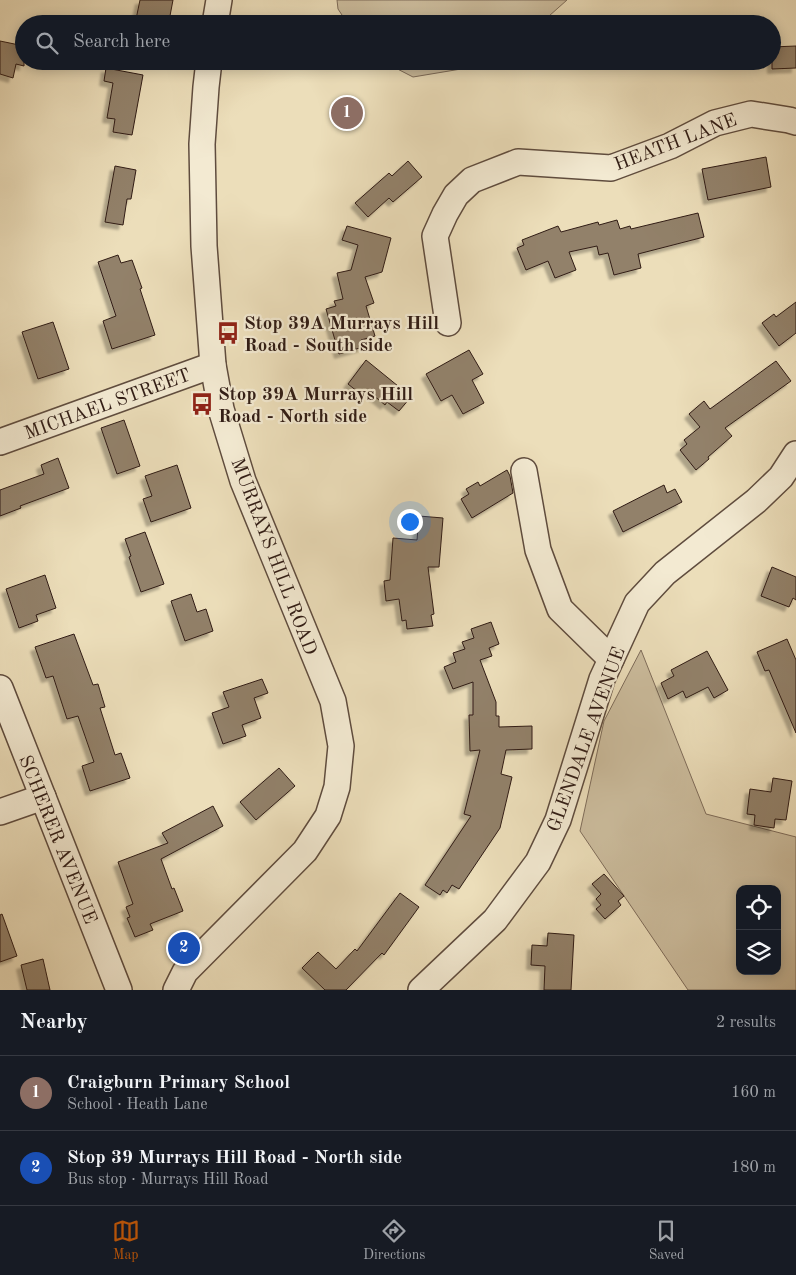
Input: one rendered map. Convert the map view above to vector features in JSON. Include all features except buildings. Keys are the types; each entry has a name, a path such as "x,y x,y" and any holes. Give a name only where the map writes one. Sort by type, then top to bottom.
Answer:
{"street":[{"path":"216,15 219,0"},
{"name":"MURRAYS HILL ROAD","path":"176,990 185,972 305,851 328,816 337,787 341,746 333,701 243,481 221,409 213,365 204,246 202,144 208,70"},
{"name":"HEATH LANE","path":"448,323 435,236 456,195 472,180 518,162 611,168 670,146 716,122 751,114 796,122"},
{"name":"MICHAEL STREET","path":"0,442 213,365"},
{"name":"GLENDALE AVENUE","path":"421,990 494,920 538,862 558,820 602,678 637,603 665,573 756,501 781,477 796,454"},
{"path":"524,471 538,550 560,610 611,659"},
{"name":"SCHERER AVENUE","path":"0,688 119,990"},
{"path":"0,812 43,797"}],"shaded area":[{"path":"337,0 567,0 550,15 342,15 338,9"},
{"path":"399,70 455,70 413,77"},
{"path":"641,650 706,814 796,837 796,990 688,990 580,831 604,721"}],"place":[{"name":"Craigburn Primary School","path":"347,113"},
{"name":"Stop 39A Murrays Hill Road - South side","path":"228,333"},
{"name":"Stop 39A Murrays Hill Road - North side","path":"202,404"},
{"name":"Stop 39 Murrays Hill Road - North side","path":"184,948"}]}
